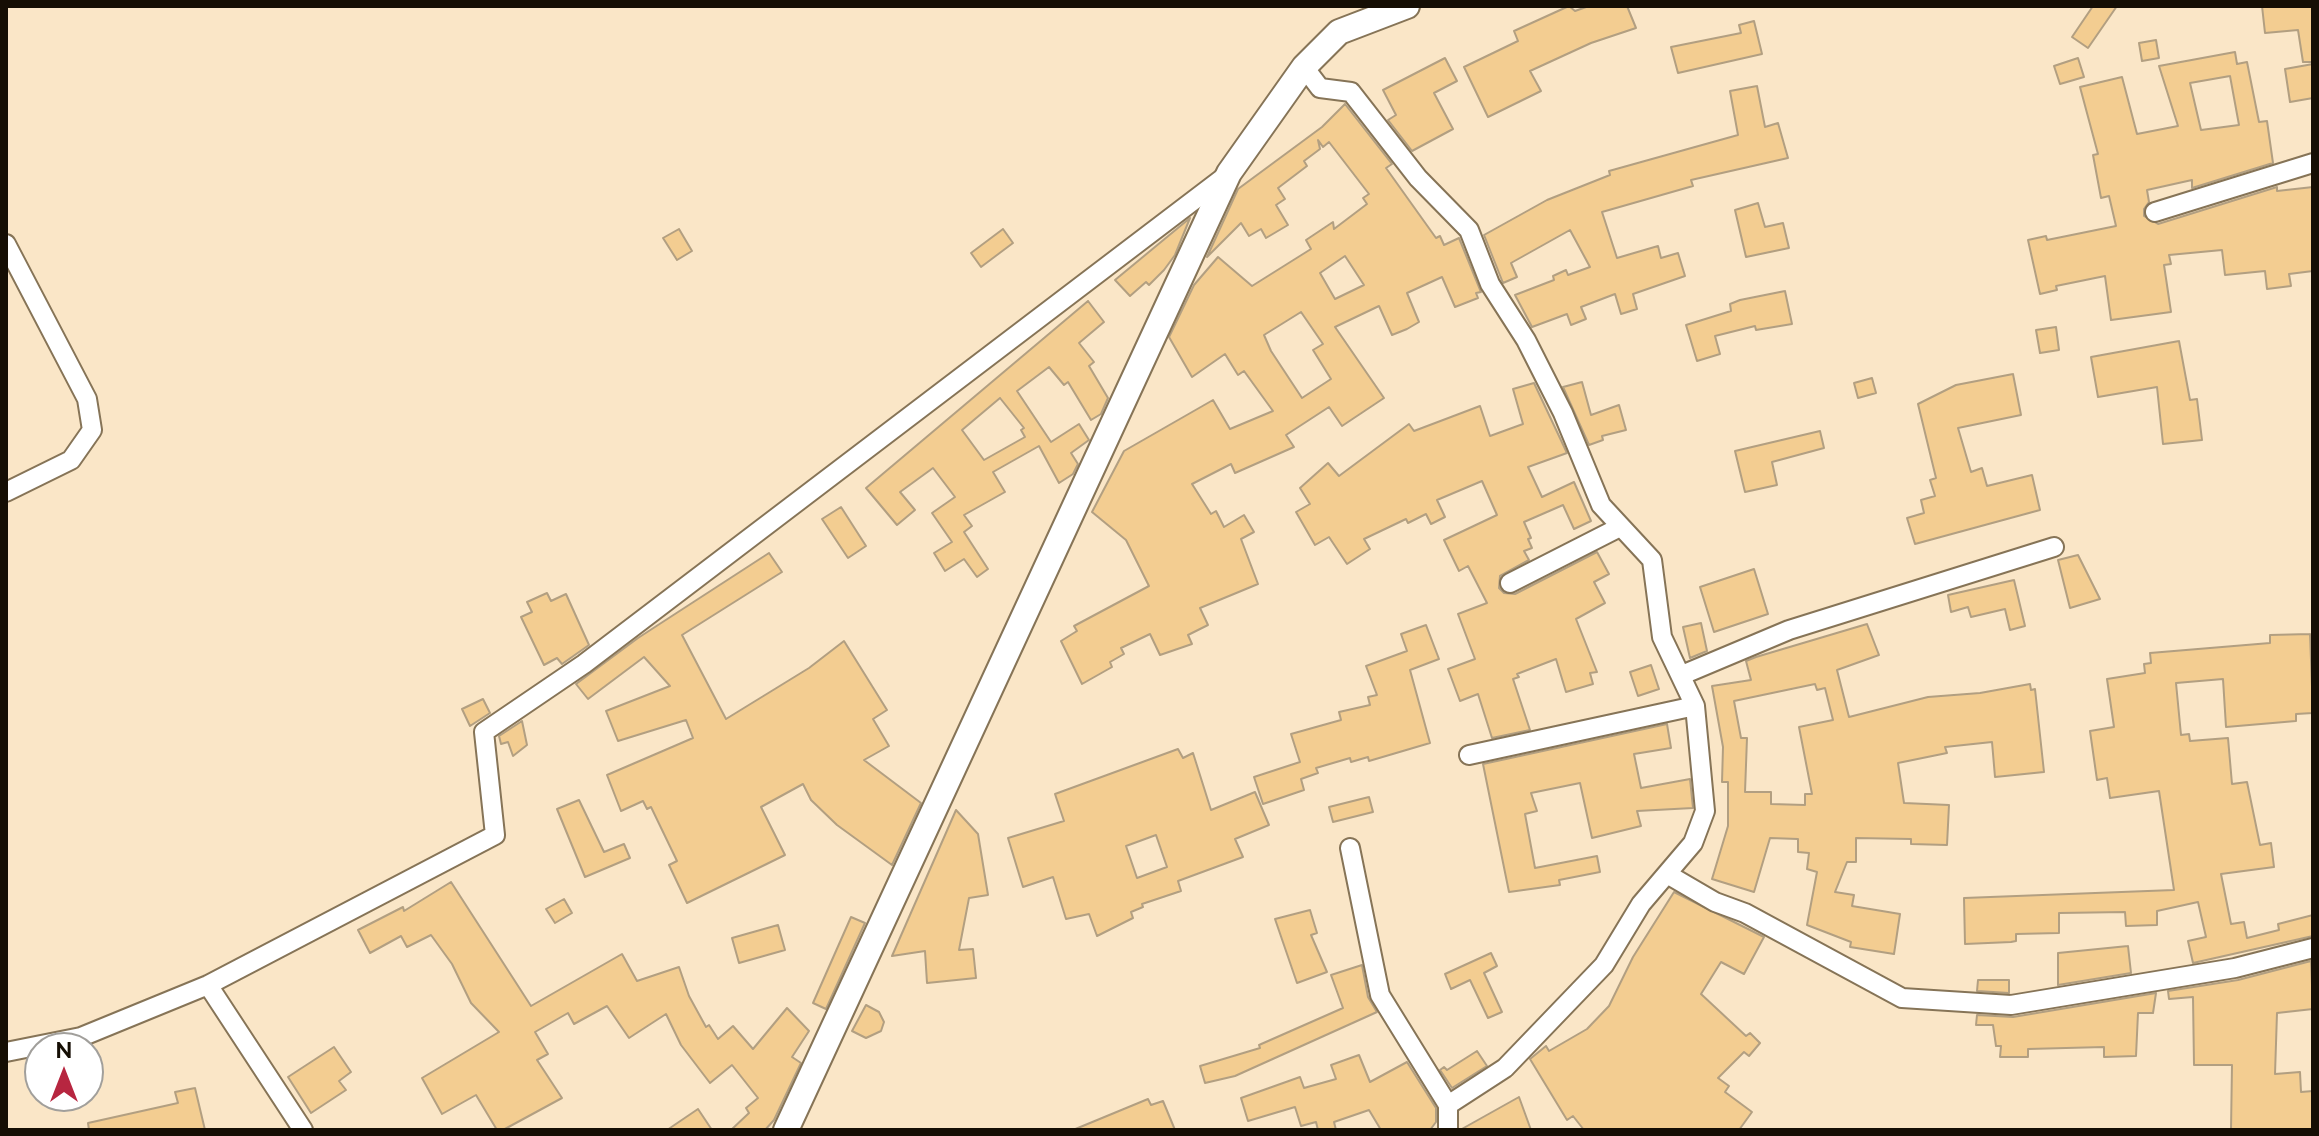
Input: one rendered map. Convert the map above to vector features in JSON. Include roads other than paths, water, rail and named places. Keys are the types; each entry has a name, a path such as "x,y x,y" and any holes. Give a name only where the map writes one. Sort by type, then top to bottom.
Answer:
{"street":[{"path":"786,1130 1229,173 1304,67 1339,32 1407,6"},
{"path":"1304,67 1320,88 1351,92 1418,178 1469,230 1490,284 1526,340 1563,413 1601,505 1652,560 1662,637 1695,706 1705,811 1693,843 1641,904 1604,965 1505,1068 1448,1105"},
{"path":"2155,212 2313,163"},
{"path":"6,1052 81,1037 208,985 495,835 484,732 584,664 1229,173"},
{"path":"6,244 87,399 92,430 71,460 6,492"},
{"path":"1510,583 1620,527"},
{"path":"1682,675 1789,630 2054,547"},
{"path":"1469,755 1695,706"},
{"path":"1350,848 1380,995 1448,1105 1448,1130"},
{"path":"1667,874 1902,998 2011,1005 2235,968 2313,948"},
{"path":"208,985 303,1130"}]}
